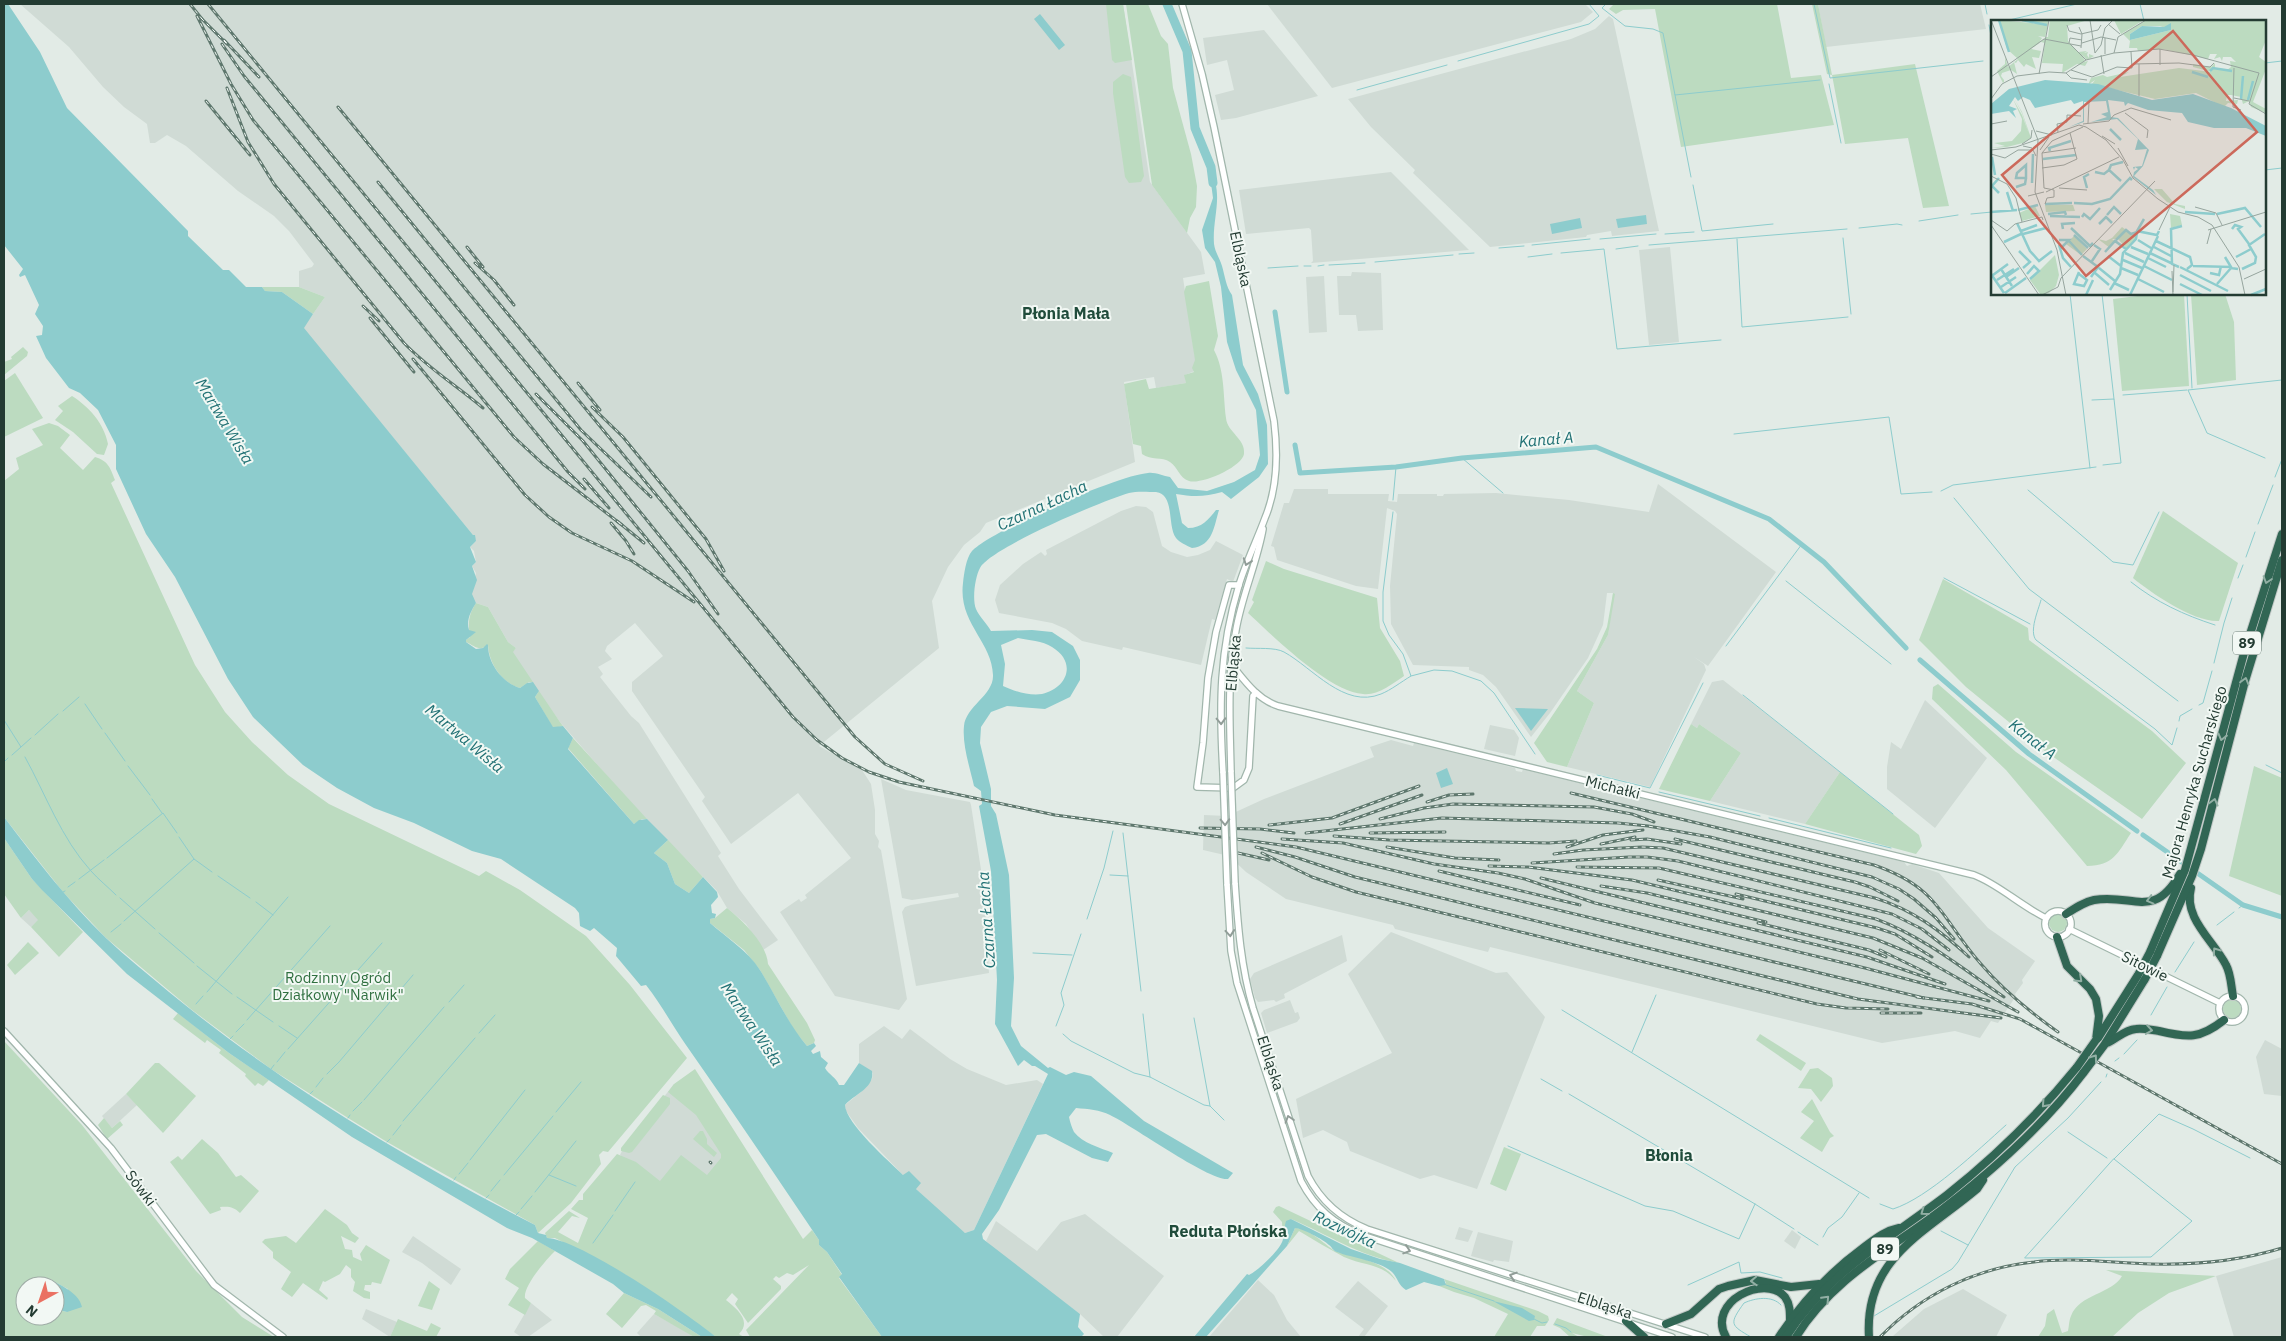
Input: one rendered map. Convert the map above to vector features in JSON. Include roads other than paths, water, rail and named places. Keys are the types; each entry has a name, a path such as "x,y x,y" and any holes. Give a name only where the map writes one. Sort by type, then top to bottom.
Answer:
{"highway":[{"name":"Majora Henryka Sucharskiego","path":"2153,954 2185,870 2244,653 2282,534"},
{"name":"Majora Henryka Sucharskiego","path":"1796,1337 1821,1304 1851,1275 1928,1220 1986,1174 2030,1134 2084,1072 2104,1044 2141,977 2192,876 2201,849 2245,681 2282,560"},
{"path":"2066,914 2083,904 2096,900 2135,903 2152,901 2169,890 2185,870"},
{"path":"2192,876 2189,900 2191,910 2196,922 2227,968 2233,996"},
{"path":"2057,937 2067,966 2090,989 2096,999 2100,1016 2096,1040"},
{"name":"Majora Henryka Sucharskiego","path":"1786,1337 1802,1314 1829,1284 1866,1253 1986,1163 2033,1118 2077,1067 2141,977"},
{"path":"2104,1044 2122,1033 2137,1028 2150,1029 2176,1036 2197,1036 2224,1020"},
{"path":"1869,1337 1869,1319 1873,1297 1882,1274 1897,1252 1977,1189 1986,1174"},
{"path":"1779,1337 1790,1320 1820,1284 1842,1264 1887,1230 1903,1227"},
{"path":"1666,1324 1691,1314 1719,1290 1728,1286 1755,1280 1791,1287 1820,1284"},
{"path":"1726,1337 1722,1327 1722,1319 1732,1301 1746,1291 1771,1290 1780,1292 1789,1304 1790,1320"},
{"path":"1626,1321 1644,1337"}],"main road":[{"name":"Elbląska","path":"1182,4 1202,74 1214,127 1274,421 1277,462 1258,556 1238,619 1231,664 1231,772 1238,935 1246,984 1304,1165 1324,1201 1344,1218 1367,1229 1705,1337"},
{"name":"Elbląska","path":"1266,517 1239,585 1226,640 1222,673 1220,723 1227,884 1231,951 1240,992 1301,1181 1317,1207 1334,1222 1357,1233 1672,1337"},
{"name":"Elbląska","path":"1239,585 1229,585 1216,632 1209,670 1197,787 1233,788 1246,777 1249,768 1253,696 1256,693"},
{"name":"Michałki","path":"1231,664 1256,693 1269,703 1278,706 1974,875 1989,882 2025,907 2046,918"},
{"path":"1209,670 1222,673"},
{"path":"1230,682 1243,678"},
{"path":"2054,911 2066,914 2071,923 2070,929 2063,936 2057,937 2046,930 2046,918 2054,911"},
{"name":"Sitowie","path":"2070,929 2220,1003"},
{"path":"2233,996 2243,1001 2245,1013 2237,1022 2224,1020 2219,1012 2220,1003 2224,998 2233,996"},
{"name":"Sówki","path":"4,1031 111,1148 214,1285 283,1337"}],"water":[{"name":"Martwa Wisła","path":"4,4 8,4 40,52 67,108 188,231 188,236 223,270 229,270 246,287 262,287 265,291 282,292 313,314 304,328 473,535 475,535 476,541 470,547 476,562 472,566 477,580 472,594 476,603 468,623 469,630 476,632 466,642 476,649 483,648 487,644 494,666 508,682 520,688 527,683 533,682 539,691 535,697 553,727 563,726 573,738 568,749 634,824 639,820 647,819 668,840 654,853 667,863 675,884 689,893 703,877 717,892 718,897 711,905 712,913 716,914 715,918 710,919 710,923 743,950 755,963 793,1028 807,1046 814,1043 816,1046 811,1051 813,1054 820,1051 821,1057 828,1063 825,1068 839,1085 844,1085 859,1063 872,1071 872,1077 867,1086 845,1105 847,1113 860,1132 879,1152 903,1175 909,1171 921,1183 916,1189 965,1233 974,1230 1048,1074 1024,1060 1018,1066 995,1024 997,980 991,871 979,806 982,804 981,791 974,786 964,741 966,719 989,689 993,675 987,652 965,609 963,583 966,566 972,551 1004,530 1057,505 1111,483 1133,476 1153,473 1170,477 1178,488 1207,491 1234,482 1255,470 1260,455 1256,410 1236,370 1227,342 1221,287 1215,262 1205,248 1202,230 1213,198 1209,168 1214,178 1217,196 1214,244 1232,295 1243,365 1258,394 1267,425 1268,464 1259,477 1231,499 1222,492 1199,496 1176,494 1182,523 1188,528 1201,525 1216,510 1219,510 1212,534 1199,546 1192,548 1181,543 1176,538 1173,533 1168,504 1162,494 1156,492 1129,493 1025,537 988,559 978,572 974,600 977,612 991,631 1032,630 1052,632 1073,646 1080,660 1080,680 1070,697 1045,709 1007,706 991,712 981,727 980,743 991,789 991,806 996,814 1009,875 1014,978 1011,1026 1021,1046 1048,1068 1050,1067 1066,1075 1074,1072 1091,1076 1144,1121 1233,1173 1228,1179 1218,1177 1188,1163 1110,1115 1089,1109 1076,1108 1069,1117 1074,1132 1087,1142 1113,1153 1108,1162 1092,1158 1046,1134 1037,1135 999,1210 982,1234 983,1239 1080,1314 1078,1327 1084,1334 1081,1337 882,1337 839,1277 842,1274 827,1252 819,1245 819,1240 657,1000 646,985 641,986 616,956 617,948 594,928 590,931 580,926 579,913 575,908 501,859 472,851 414,823 374,808 337,788 303,765 253,717 228,679 175,577 146,534 116,469 116,445 98,410 80,393 69,388 46,358 36,336 42,335 43,326 35,314 39,305 25,275 20,277 19,275 23,269 4,245","holes":["1018,638 1044,643 1060,653 1067,667 1066,674 1058,686 1042,694 1022,693 1003,686 1005,664 1001,645"]},
{"path":"1040,14 1065,45 1059,50 1034,19"},
{"path":"1646,215 1647,224 1618,228 1616,219"},
{"path":"1580,218 1582,228 1552,234 1550,224"},
{"path":"1515,708 1548,709 1531,731"},
{"path":"1447,768 1453,784 1441,788 1436,773"},
{"path":"4,817 65,895 106,938 169,992 255,1058 392,1147 535,1225 538,1233 583,1251 633,1279 716,1337 702,1337 658,1309 624,1293 613,1284 532,1238 507,1228 352,1137 229,1053 127,974 42,890 32,879 4,838"},
{"name":"Rozwójka","path":"1291,1219 1351,1249 1380,1259 1400,1263 1444,1279 1446,1285 1439,1286 1424,1282 1406,1290 1387,1268 1336,1251 1318,1237 1295,1228 1287,1246 1206,1337 1194,1337 1247,1274 1249,1275 1258,1269 1274,1253 1285,1238 1284,1229 1286,1221"},
{"path":"65,1287 74,1294 82,1307 65,1312"},
{"path":"1493,1301 1522,1308 1535,1316 1534,1320 1529,1321"}],"waterway":[{"name":"Czarna Łacha","path":"1167,4 1187,51 1195,128 1211,167 1213,183"},
{"path":"1458,61 1589,24 1599,16 1589,4"},
{"path":"1606,4 1602,8 1625,26 1653,29 1663,33 1675,95 1820,80"},
{"path":"1814,4 1830,78 1983,61"},
{"path":"1985,4 1987,14"},
{"path":"2009,20 2077,4"},
{"path":"2140,4 2144,20"},
{"path":"1989,25 1991,36"},
{"path":"2266,63 2282,61"},
{"path":"1357,90 1447,65"},
{"path":"1829,84 1841,143"},
{"path":"1675,95 1691,177"},
{"path":"2266,170 2282,168"},
{"path":"1693,185 1702,231 1773,224"},
{"path":"1971,214 1991,212"},
{"path":"1919,221 1958,215"},
{"path":"1859,228 1902,225"},
{"path":"1649,245 1847,229"},
{"path":"1665,234 1694,232"},
{"path":"1600,239 1656,234"},
{"path":"1843,238 1851,314"},
{"path":"1532,245 1590,239"},
{"path":"1737,239 1742,327 1848,317"},
{"path":"1499,248 1524,246"},
{"path":"1616,249 1638,246"},
{"path":"1561,253 1604,249 1617,349 1721,340"},
{"path":"1459,254 1474,253"},
{"path":"1528,257 1552,254"},
{"path":"1375,262 1453,255"},
{"path":"1329,265 1365,263"},
{"path":"1318,266 1324,265"},
{"path":"1268,268 1298,266"},
{"path":"1304,266 1311,266"},
{"path":"2070,295 2090,468"},
{"path":"2102,295 2114,399"},
{"path":"2187,295 2192,388"},
{"name":"Kanał A","path":"1275,312 1287,392"},
{"path":"2265,458 2207,433 2188,390 2282,380"},
{"path":"2123,395 2187,390"},
{"path":"2092,400 2114,399 2121,463 2103,465"},
{"path":"1734,434 1889,417 1901,494 1932,492"},
{"name":"Kanał A","path":"1295,445 1300,473 1396,467 1462,458 1596,447 1769,519 1824,562 1906,648"},
{"path":"1462,458 1503,493"},
{"path":"2275,477 2282,459"},
{"path":"1393,500 1396,467"},
{"path":"1941,491 1953,485 2096,467"},
{"path":"2258,524 2273,485"},
{"path":"2028,490 2113,562 2133,565 2159,512"},
{"path":"1954,498 2029,589 2178,701"},
{"path":"1246,648 1280,650 1330,685 1354,696 1367,697 1381,694 1411,676 1403,654 1389,635 1383,621 1383,592 1393,512"},
{"path":"2246,557 2255,532"},
{"path":"1726,646 1802,544"},
{"path":"2238,578 2243,565"},
{"path":"1944,578 2030,624"},
{"path":"1786,581 1891,664"},
{"path":"2131,582 2150,596 2171,607 2215,625"},
{"path":"2214,663 2232,598"},
{"path":"2041,600 2033,632 2036,640 2155,729 2172,745 2177,728"},
{"name":"Kanał A","path":"1920,660 2029,754 2137,831"},
{"path":"1411,676 1434,670 1452,671 1481,681 1494,693 1535,754"},
{"path":"2199,705 2203,703 2212,671"},
{"path":"1597,775 1650,788 1703,683"},
{"path":"1743,695 1893,814"},
{"path":"63,711 79,697"},
{"path":"85,704 102,729"},
{"path":"2179,721 2180,716 2192,709"},
{"path":"35,735 58,714"},
{"path":"4,720 21,747 12,755"},
{"path":"105,733 125,761"},
{"path":"21,747 31,738"},
{"path":"25,757 71,845 91,871 116,895"},
{"path":"4,762 8,758"},
{"path":"2266,765 2282,773"},
{"path":"128,766 150,795"},
{"path":"1659,792 1760,816"},
{"path":"152,799 162,813"},
{"path":"107,858 163,813 177,833"},
{"path":"1769,818 1891,848"},
{"path":"1087,919 1104,868 1113,831"},
{"path":"1123,833 1141,991"},
{"name":"Kanał A","path":"2143,835 2243,905 2282,917"},
{"path":"179,837 194,859"},
{"path":"124,921 194,859 212,872"},
{"path":"79,879 104,860"},
{"path":"1110,875 1128,876"},
{"path":"218,876 250,898"},
{"path":"68,887 75,882"},
{"path":"207,992 288,897"},
{"path":"120,898 155,929"},
{"path":"256,902 273,915"},
{"name":"Kanał A","path":"2239,908 2243,905"},
{"path":"2217,925 2234,912"},
{"path":"111,932 121,924"},
{"path":"247,1020 330,926"},
{"path":"159,933 194,963"},
{"path":"1056,1026 1064,1005 1061,993 1081,934"},
{"path":"2175,972 2194,942"},
{"path":"288,1049 382,943"},
{"path":"1033,953 1072,955"},
{"path":"197,966 232,994"},
{"path":"327,1074 413,975"},
{"path":"449,1002 464,985"},
{"path":"2151,1015 2167,987"},
{"path":"1632,1052 1656,995"},
{"path":"196,1004 203,996"},
{"path":"237,997 273,1022"},
{"path":"364,1100 444,1007"},
{"path":"1562,1010 1869,1198"},
{"path":"1143,1014 1150,1077"},
{"path":"479,1033 495,1015"},
{"path":"1194,1018 1210,1106"},
{"path":"236,1032 244,1024"},
{"path":"279,1026 297,1038"},
{"path":"1063,1034 1071,1041 1134,1073 1150,1077 1204,1105 1210,1106 1224,1120"},
{"path":"230,1039 233,1036"},
{"path":"403,1121 475,1038"},
{"path":"2124,1054 2137,1040"},
{"path":"277,1062 285,1052"},
{"path":"2115,1061 2119,1058"},
{"path":"271,1069 274,1065"},
{"path":"316,1087 323,1078"},
{"path":"1541,1079 1562,1091"},
{"path":"556,1112 581,1082"},
{"path":"1874,1316 1952,1269 2015,1167 2068,1118 2101,1082"},
{"path":"470,1160 525,1090"},
{"path":"310,1094 313,1091"},
{"path":"1569,1094 1794,1229"},
{"path":"353,1111 362,1102"},
{"path":"2114,1159 2159,1114 2250,1158"},
{"path":"504,1175 553,1116"},
{"path":"393,1135 401,1125"},
{"path":"1880,1204 1893,1209 1921,1195 1967,1160 2006,1125"},
{"path":"2068,1132 2107,1158"},
{"path":"387,1142 390,1139"},
{"path":"535,1192 576,1141"},
{"path":"1508,1146 1645,1206 1673,1211 1739,1239 1755,1204"},
{"path":"2114,1159 2192,1221 2151,1257 2025,1258 2114,1159"},
{"path":"459,1174 468,1163"},
{"path":"549,1175 576,1186"},
{"path":"491,1191 500,1180"},
{"path":"615,1211 635,1182"},
{"path":"1823,1237 1828,1228 1842,1217 1859,1193"},
{"path":"486,1198 489,1195"},
{"path":"521,1209 532,1196"},
{"path":"516,1215 519,1212"},
{"path":"593,1243 613,1215"},
{"path":"1941,1231 1968,1245"},
{"path":"1798,1232 1818,1245"},
{"path":"1688,1285 1739,1262 1741,1273 1760,1272 1782,1278"},
{"name":"Rozwójka","path":"1446,1285 1494,1301"},
{"path":"1751,1337 1739,1330 1734,1323 1736,1315 1744,1303 1763,1298 1773,1300 1781,1305"},
{"name":"Rozwójka","path":"1534,1319 1542,1323 1547,1322"},
{"name":"Rozwójka","path":"1555,1324 1571,1332"}],"railway":[{"path":"190,4 202,19"},
{"path":"208,4 793,717 817,740 842,758 869,772 899,782 1055,815 1296,847 1924,998"},
{"path":"197,16 231,84 253,120 514,437 543,464 622,525"},
{"path":"201,18 227,44"},
{"path":"224,40 259,77"},
{"path":"222,44 244,76 568,472 585,489"},
{"path":"227,88 248,142 274,184 404,343 433,369 483,408"},
{"path":"206,101 250,155"},
{"path":"338,107 855,737 885,764 923,781"},
{"path":"378,182 581,430 651,497"},
{"path":"467,247 483,267"},
{"path":"475,263 494,280 514,305"},
{"path":"363,306 379,321"},
{"path":"370,318 414,372"},
{"path":"413,359 525,495 549,517 572,533 632,561 694,602"},
{"path":"578,383 600,410"},
{"path":"536,394 583,441 688,571 718,614"},
{"path":"592,407 623,437 706,539 724,571"},
{"path":"584,479 609,508"},
{"path":"617,521 644,543"},
{"path":"611,523 634,554"},
{"path":"1269,825 1332,818 1419,786"},
{"path":"1571,793 1874,865 1896,874 1926,894 1998,983 2037,1017 2058,1032"},
{"path":"1427,802 1449,795 1473,794"},
{"path":"1340,824 1422,795"},
{"path":"1380,819 1424,808 1453,804 1594,807 1632,814 1654,822"},
{"path":"1306,833 1442,818 1618,823 1648,826 1710,837 1872,877 1899,889 1914,899 1936,918 1954,939"},
{"path":"1200,828 1260,829 1294,833"},
{"path":"1567,847 1603,835 1643,830"},
{"path":"1370,833 1445,832"},
{"path":"1334,836 1389,840 1549,843 1576,841"},
{"path":"1601,844 1635,837"},
{"path":"1282,839 1343,843 1434,864 1498,873 1525,879 1595,903 1865,968 1989,1001"},
{"path":"1631,840 1647,839 1681,844"},
{"path":"1675,839 1855,882 1898,901"},
{"path":"1256,847 1295,857 1355,877 1858,999 2001,1018"},
{"path":"1387,847 1455,858 1499,860"},
{"path":"1554,854 1583,850 1642,847 1663,848 1875,898 1902,908 1914,915 1947,938 1969,957"},
{"path":"1238,853 1269,860"},
{"path":"1262,853 1312,877 1356,892 1817,1004 1846,1008 1888,1009"},
{"path":"1532,863 1629,857 1678,861 1892,914 1922,929 1949,950"},
{"path":"1489,866 1528,867 1632,880 1873,938 1922,958 2018,1012"},
{"path":"1577,867 1659,868 1876,919 1894,926 1927,944 2004,997"},
{"path":"1439,871 1580,905"},
{"path":"1541,878 1867,957 1945,984"},
{"path":"1658,880 1743,899"},
{"path":"1601,886 1647,893 1766,922"},
{"path":"1736,894 1877,928 1895,934 1932,957"},
{"path":"1758,923 1869,950 1886,957"},
{"path":"1880,950 1929,974"},
{"path":"1917,997 1972,1004 2020,1019 2282,1164"},
{"path":"1881,1013 1921,1013"},
{"path":"1880,1337 1913,1308 1931,1296 1970,1277 2012,1265 2063,1260 2151,1264 2201,1263 2234,1259 2282,1248"}],"district":[{"name":"Płonia Mała","path":"1066,313"},
{"name":"Błonia","path":"1669,1155"},
{"name":"Reduta Płońska","path":"1228,1231"}],"park label":[{"name":"Rodzinny Ogród Działkowy \"Narwik\"","path":"338,986"}]}
